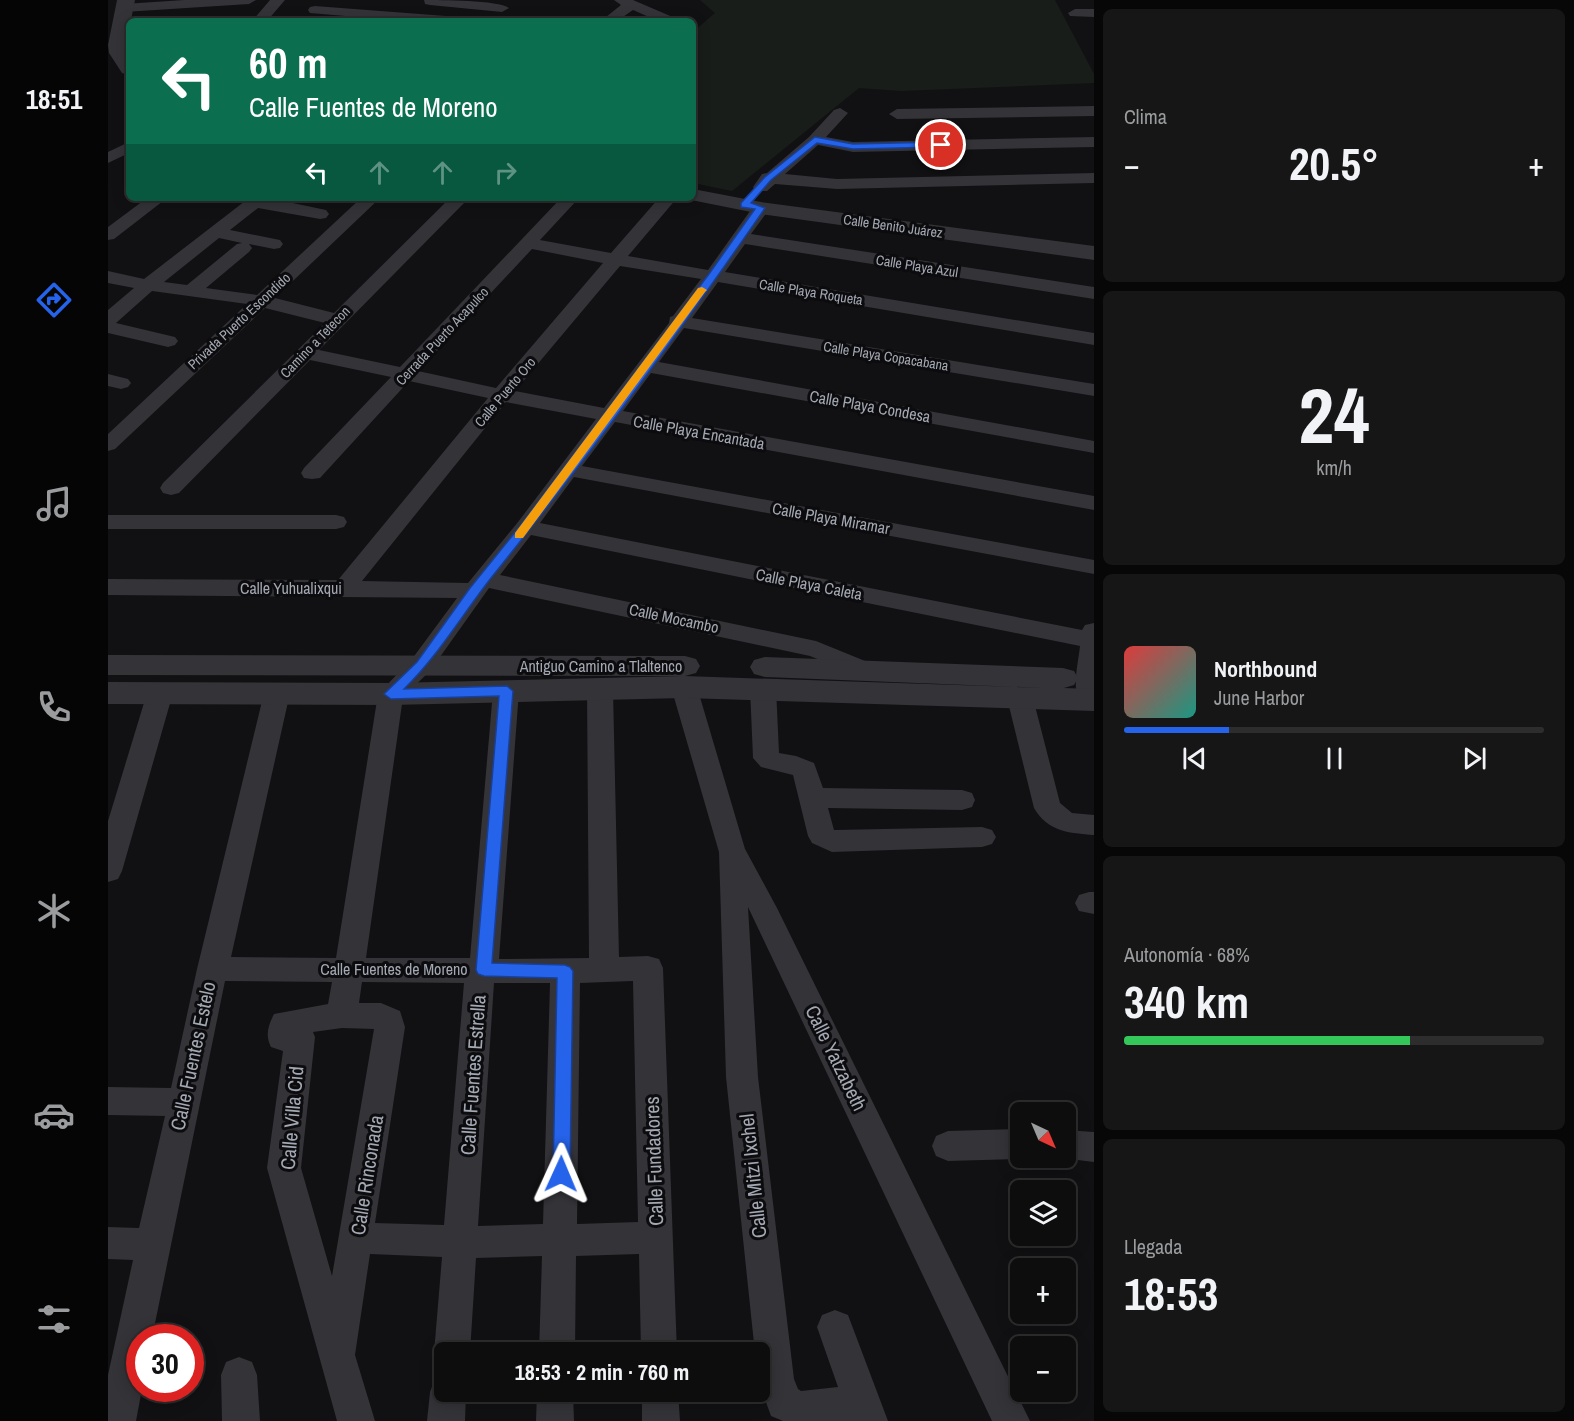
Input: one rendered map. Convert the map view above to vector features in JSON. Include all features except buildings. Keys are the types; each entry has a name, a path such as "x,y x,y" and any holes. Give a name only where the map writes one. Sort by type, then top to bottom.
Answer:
{"street":[{"path":"126,66 118,53 117,45 125,4 249,0"},
{"path":"262,18 278,0"},
{"path":"415,0 465,2 501,8"},
{"path":"198,18 206,2"},
{"path":"454,18 465,2"},
{"path":"612,18 626,2 663,18"},
{"path":"152,18 154,3"},
{"path":"315,10 425,18"},
{"path":"1075,13 1094,13"},
{"path":"108,71 126,71"},
{"path":"897,114 1094,111"},
{"path":"342,1015 391,694 422,665 479,585 526,527 677,321 713,276 740,238 768,178 815,140 840,113"},
{"path":"815,140 853,147 1094,142"},
{"path":"768,178 837,184 1094,178"},
{"name":"Calle Benito Juárez","path":"696,196 753,206 1094,253"},
{"path":"108,235 154,201"},
{"path":"108,320 147,286 256,201"},
{"path":"262,201 320,214"},
{"name":"Privada Puerto Escondido","path":"108,444 368,201"},
{"name":"Camino a Tetecon","path":"171,488 457,201"},
{"name":"Cerrada Puerto Acapulco","path":"312,473 567,201"},
{"name":"Calle Puerto Oro","path":"344,588 501,395 666,201"},
{"path":"216,232 274,244"},
{"name":"Calle Playa Azul","path":"740,238 1094,293"},
{"name":"Calle Playa Roqueta","path":"529,243 617,260 1094,339"},
{"path":"192,290 243,248"},
{"path":"108,277 147,286 192,290 259,301 337,320"},
{"name":"Calle Playa Copacabana","path":"677,321 1094,390"},
{"path":"108,327 168,341"},
{"name":"Calle Playa Encantada","path":"305,353 501,395 1094,503"},
{"name":"Calle Playa Condesa","path":"646,366 1094,447"},
{"name":"Calle Playa Miramar","path":"569,470 1094,567"},
{"path":"108,522 336,522"},
{"name":"Calle Playa Caleta","path":"526,527 1093,635"},
{"name":"Calle Yuhualixqui","path":"108,587 344,588 479,585"},
{"name":"Calle Mocambo","path":"479,585 816,649 861,669"},
{"path":"108,693 391,694 684,687 1020,698 1092,690 1093,635"},
{"name":"Antiguo Camino a Tlaltenco","path":"108,664 861,669 1092,690"},
{"name":"Calle Yatzabeth","path":"684,687 731,849 768,919 1011,1421"},
{"path":"763,688 766,758 770,761 792,763 805,770 822,836 832,842 982,837"},
{"path":"600,690 604,970"},
{"name":"Calle Fuentes Estrella","path":"453,1342 462,1242 478,986 484,970 507,691"},
{"path":"108,871 119,787 160,693"},
{"name":"Calle Fuentes Estelo","path":"117,1421 152,1244 212,969 278,693"},
{"path":"1020,698 1048,808 1065,823 1094,825"},
{"path":"811,798 962,800"},
{"name":"Calle Mitzi Ixchel","path":"731,849 742,1077 776,1379 784,1403 801,1409 865,1412"},
{"name":"Calle Fuentes de Moreno","path":"212,969 565,971 648,968"},
{"name":"Calle Fundadores","path":"648,968 659,1342"},
{"path":"557,1342 565,971"},
{"name":"Calle Rinconada","path":"342,1015 381,1016 389,1020 390,1027 337,1354 356,1421"},
{"name":"Calle Villa Cid","path":"337,1354 284,1168 300,1037 282,1038 285,1023 342,1015"},
{"path":"108,1101 184,1102"},
{"path":"948,1146 1010,1144"},
{"path":"1076,1145 1094,1146"},
{"path":"357,1238 462,1242 657,1238"},
{"path":"108,1243 152,1244"},
{"path":"835,1327 865,1412"},
{"path":"239,1375 241,1421"},
{"path":"446,1421 447,1402"},
{"path":"555,1402 555,1421"},
{"path":"660,1402 661,1421"}],"shaded area":[{"path":"700,0 1055,0 1094,74 1094,83 901,91 859,88 732,191 696,184 696,29 715,13"}],"slow traffic":[{"path":"519,536 702,290"}],"route":[{"path":"561,1174 565,971 484,970 507,691 391,694 422,665 474,591 526,527 677,321 713,276 761,208 745,205 768,178 815,140 853,147 941,145"}]}
